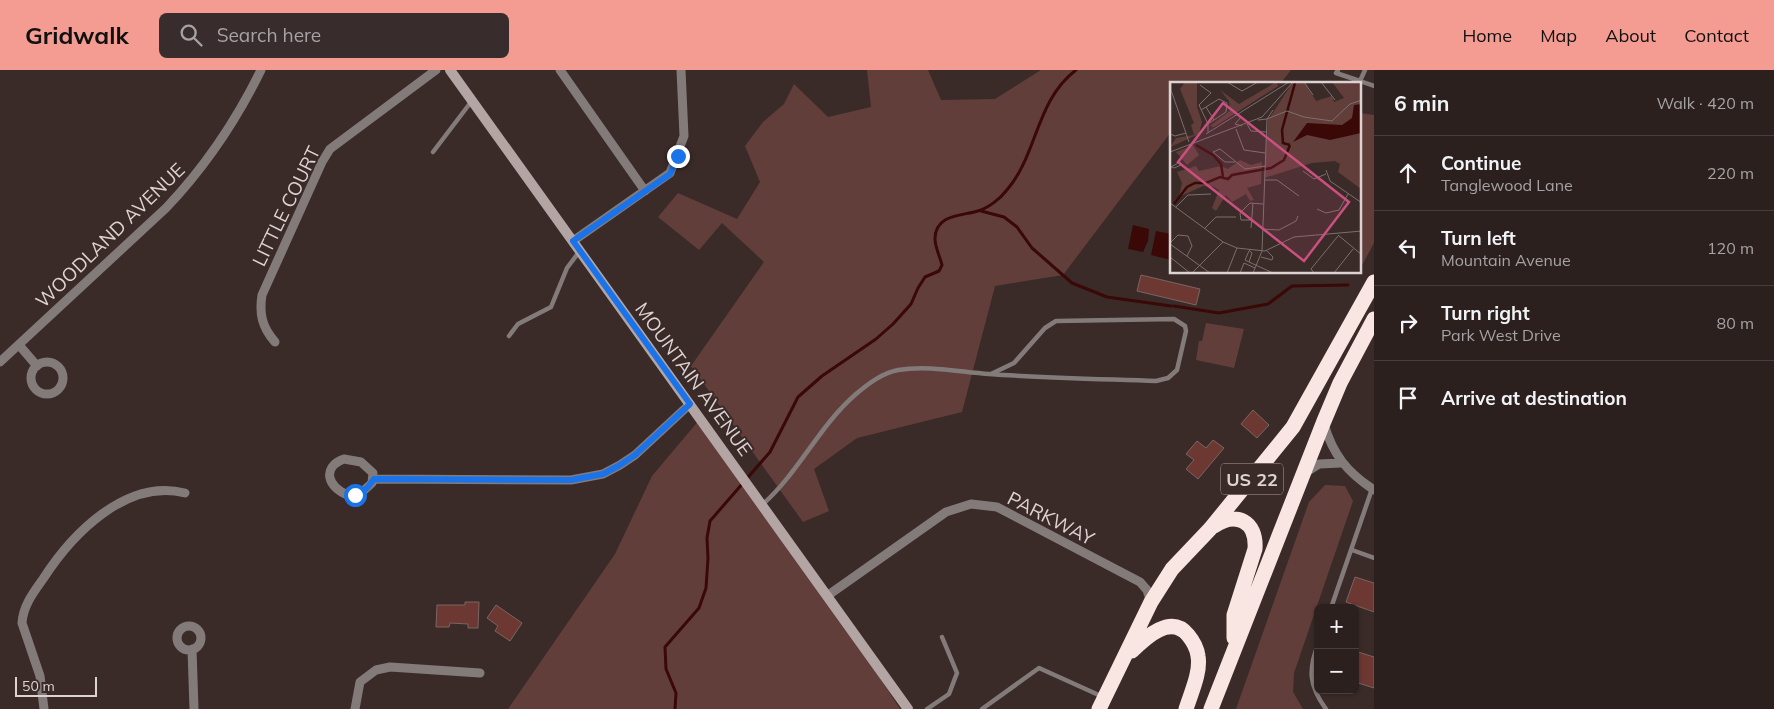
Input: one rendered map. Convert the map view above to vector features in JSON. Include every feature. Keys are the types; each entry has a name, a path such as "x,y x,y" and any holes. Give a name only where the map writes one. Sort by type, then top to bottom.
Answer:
{"highway":[{"name":"US 22","path":"1102,703 1151,602 1172,569 1210,529 1293,427 1374,282"},
{"name":"US 22","path":"1211,709 1301,476 1340,383 1374,319"},
{"path":"1210,529 1223,520 1240,520 1250,527 1256,541 1234,615 1234,647"},
{"path":"1120,668 1144,639 1160,629 1173,626 1184,630 1193,641 1199,656 1197,673 1186,709"}],"street":[{"name":"WOODLAND AVENUE","path":"0,362 166,208 189,184 245,103 261,70"},
{"name":"LITTLE COURT","path":"276,342 268,334 260,315 262,295 322,162 330,149 436,70"},
{"name":"MOUNTAIN AVENUE","path":"450,70 908,709"},
{"path":"573,241 670,174 684,136 681,70"},
{"path":"564,72 645,190"},
{"path":"19,345 37,366"},
{"path":"374,479 368,467 354,460 339,461 334,465 330,475 332,486 348,495 361,493 374,479 571,480 603,474 635,455 690,404"},
{"path":"1324,421 1329,441 1341,463 1373,489"},
{"path":"1301,476 1319,464 1341,463"},
{"path":"44,709 40,676 23,630 22,615 28,600 57,556 88,525 126,500 154,491 176,490 186,493"},
{"name":"PARKWAY","path":"827,596 946,512 964,505 984,504 997,507 1140,582 1147,590 1151,602"},
{"path":"192,650 194,709"},
{"path":"356,709 360,682 376,670 390,667 480,673"}],"lane":[{"path":"1338,70 1336,73 1374,86"},
{"path":"1360,81 1365,70"},
{"path":"432,152 472,100"},
{"path":"509,336 518,324 551,307 566,268 580,251"},
{"path":"762,505 777,492 845,405 870,383 883,375 914,368 991,374 1156,381 1168,378 1177,370 1186,330 1185,326 1174,319 1056,321 1045,328 1014,363 991,374"},
{"path":"1332,604 1373,489"},
{"path":"1352,550 1374,558"},
{"path":"927,709 949,694 957,672 942,637"},
{"path":"1316,649 1312,661 1311,677 1316,694 1326,709"},
{"path":"982,709 1039,668 1102,703"}],"shaded area":[{"path":"867,70 928,70 941,100 995,99 1041,70 1291,70 1282,82 1170,82 1170,133 1063,275 995,286 962,412 857,438 814,469 829,511 803,522 691,366 764,262 722,223 699,250 658,217 678,193 737,219 760,182 745,146 763,122 784,104 794,84 828,117 871,107"},
{"path":"1362,113 1374,115 1374,243 1362,265"},
{"path":"1133,225 1149,229 1148,241 1143,252 1128,249"},
{"path":"1156,231 1170,234 1170,260 1151,255"},
{"path":"1206,323 1244,329 1234,368 1196,360 1199,341 1202,341"},
{"path":"700,419 827,596 900,709 508,709 615,554 652,476"},
{"path":"1325,485 1345,486 1353,501 1318,604 1314,604 1314,615 1294,673 1293,692 1303,709 1236,709 1309,502"}],"building":[{"path":"1141,275 1200,289 1196,305 1137,291"},
{"path":"1253,410 1269,425 1257,438 1241,424"},
{"path":"1213,440 1224,448 1198,479 1186,469 1194,460 1186,454 1197,441 1206,448"},
{"path":"1355,577 1374,583 1374,612 1359,607 1359,604 1346,602"},
{"path":"465,602 479,602 478,628 468,628 468,624 450,623 449,627 436,627 437,605 465,605"},
{"path":"496,605 522,623 510,641 495,631 498,626 487,618"},
{"path":"1359,652 1374,657 1374,688 1359,683"}],"waterway":[{"path":"675,709 676,693 666,669 665,647 699,608 706,588 707,538 710,521 770,452 798,397 822,376 876,339 893,324 911,304 925,277 939,271 942,265 935,239 939,225 944,220 957,215 986,208 1006,191 1017,177 1025,161 1044,112 1052,97 1076,70"},
{"path":"981,211 1004,217 1017,227 1032,248 1072,283 1107,297 1171,306"},
{"path":"1174,306 1219,313 1268,304 1292,286 1348,285"}],"route":[{"path":"355,495 367,488 374,479 571,480 603,474 635,455 690,404 573,241 670,174 678,156"}]}
